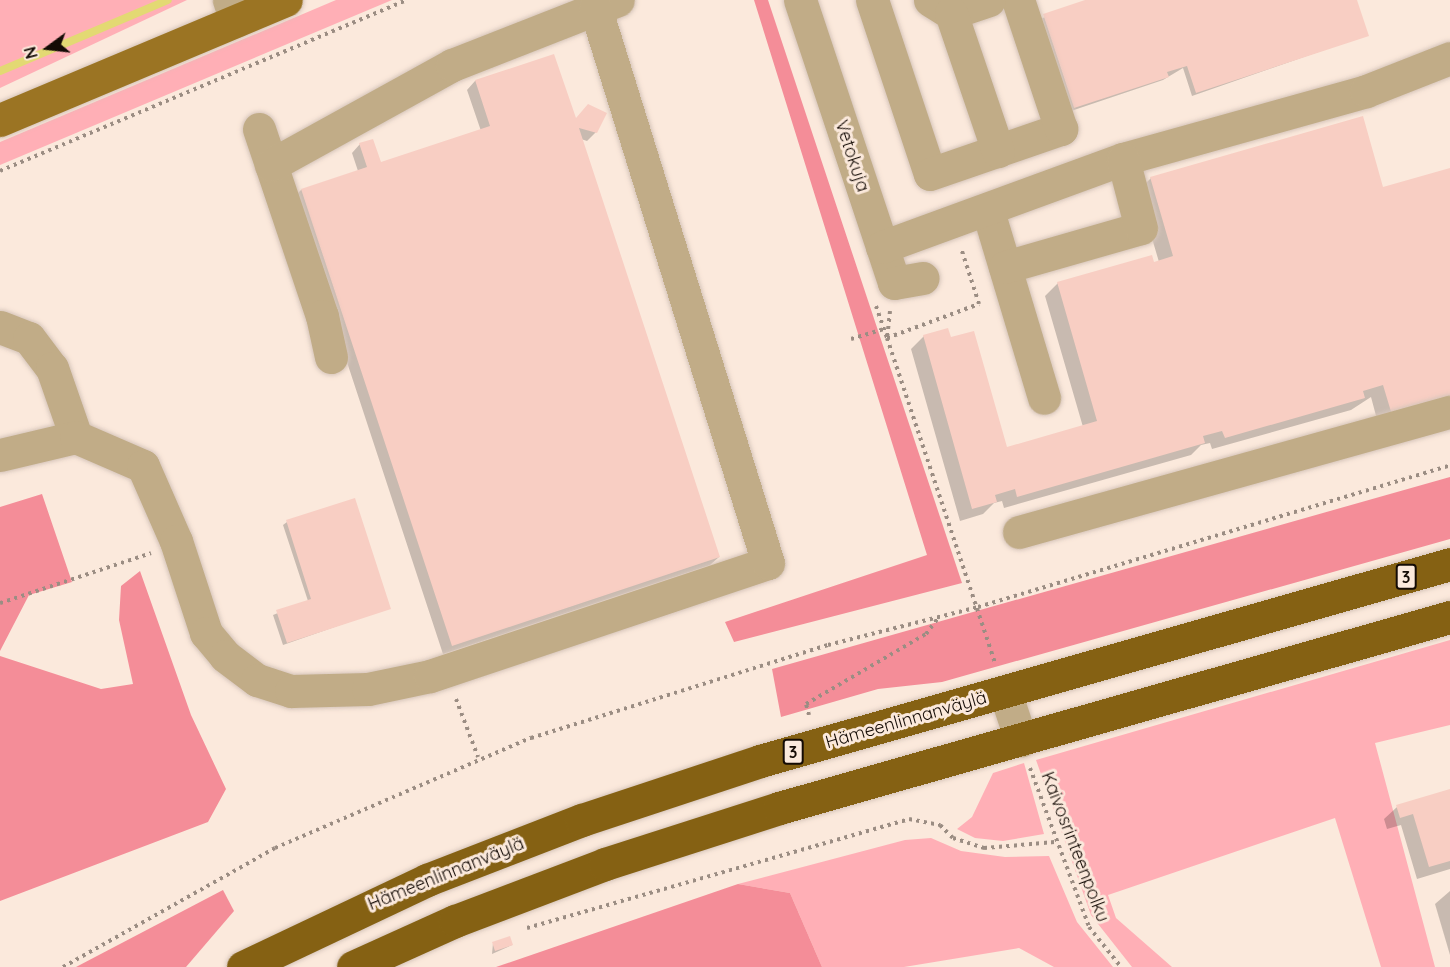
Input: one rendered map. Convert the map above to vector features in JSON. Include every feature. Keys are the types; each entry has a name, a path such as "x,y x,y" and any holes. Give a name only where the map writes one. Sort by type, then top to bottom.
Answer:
{"highway":[{"name":"Hämeenlinnanväylä","path":"243,967 428,880 582,820 760,762 1000,679 1450,564"},
{"path":"353,967 455,921 605,864 779,808 1025,752 1450,617"}],"main road":[{"path":"0,120 232,11 286,0"}],"street":[{"name":"Vetokuja","path":"800,0 882,247 908,280"},
{"path":"872,0 930,174 1061,129 1018,0"},
{"path":"988,0 940,6 998,151"},
{"path":"0,455 76,437 142,466 176,541 206,633 225,656 257,680 291,691 369,689 448,670 768,563 606,3 452,65 271,165"},
{"path":"882,247 988,211 1123,159 1366,91 1450,58"},
{"path":"260,129 322,316 330,357"},
{"path":"1005,267 1141,228 1123,159"},
{"path":"988,211 1044,398"},
{"path":"0,327 29,338 52,368 76,437"},
{"path":"1019,532 1450,412"},
{"path":"1000,679 1025,752"}],"path":[{"path":"0,171 406,0"},
{"path":"908,280 887,338 1000,679"},
{"path":"851,339 884,329"},
{"path":"63,967 275,848 478,757 828,645 978,607 1450,465"},
{"path":"0,603 122,567 176,541"},
{"path":"809,715 806,704 926,634 940,616"},
{"path":"448,670 478,757"},
{"name":"Kaivosrinteenpolku","path":"1025,752 1055,842 1089,927 1121,967"},
{"path":"519,929 909,819 940,825 953,838 984,848 1055,842"}],"shaded area":[{"path":"0,0 187,0 0,88"},
{"path":"336,0 392,0 0,165 0,142"},
{"path":"754,0 768,0 962,583 734,642 725,622 927,555"},
{"path":"1450,477 1450,539 942,682 878,689 781,717 772,669"},
{"path":"42,494 72,582 29,595 0,651 0,507"},
{"path":"140,571 191,715 226,789 208,822 0,901 0,656 101,689 133,684 119,620 121,586"},
{"path":"1450,640 1450,725 1375,743 1435,967 1381,967 1335,818 1108,895 1116,918 1172,967 1132,967 1091,915 1036,760"},
{"path":"1024,763 1044,834 1003,841 975,838 957,829 972,817 993,773"},
{"path":"931,838 961,851 1005,857 1049,856 1077,922 1113,967 1054,967 1019,948 904,967 822,967 790,893 738,884 905,840"},
{"path":"738,884 790,893 822,967 496,967"},
{"path":"223,890 234,911 186,967 76,967"}],"building":[{"path":"1085,0 1357,0 1369,36 1196,93 1187,66 1167,72 1169,77 1074,108 1043,14"},
{"path":"554,54 576,118 588,104 607,113 597,133 579,128 720,557 452,646 301,189 367,167 359,143 373,139 381,162 490,126 475,80"},
{"path":"1363,116 1383,187 1450,168 1450,398 1392,415 1383,385 1363,391 1365,398 1225,438 1222,431 1203,436 1205,443 1017,497 1015,489 995,495 997,502 972,509 923,335 948,328 951,337 974,331 1007,447 1097,421 1057,282 1152,255 1154,262 1173,256 1150,177"},
{"path":"355,498 391,609 287,643 276,610 311,599 286,520"},
{"path":"1450,789 1450,861 1429,867 1413,814 1400,818 1396,805"},
{"path":"510,936 513,945 495,951 492,942"}],"waterway":[{"path":"0,71 168,0"}]}
